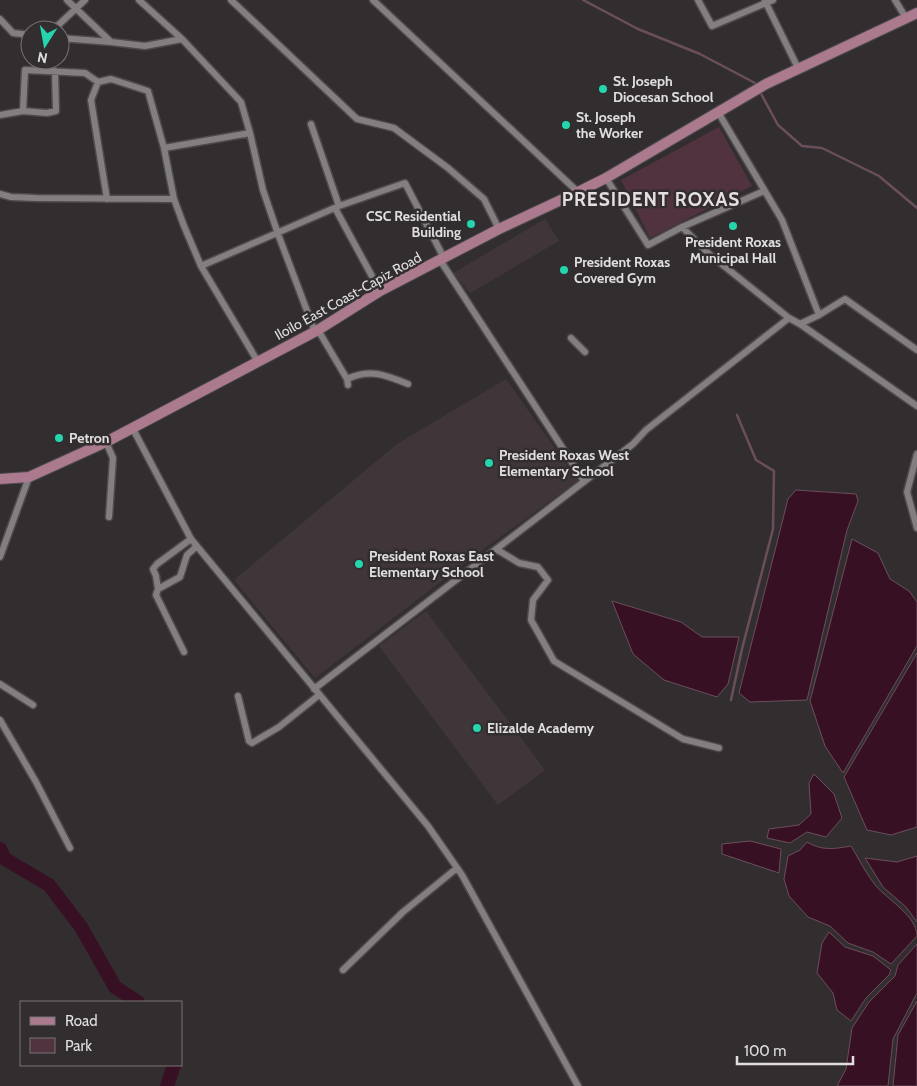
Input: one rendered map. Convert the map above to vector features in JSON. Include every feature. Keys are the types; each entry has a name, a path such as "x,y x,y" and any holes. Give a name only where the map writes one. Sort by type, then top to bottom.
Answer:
{"main road":[{"name":"Iloilo East Coast-Capiz Road","path":"0,479 29,477 106,442 317,331 380,291 499,229 606,178 766,84 917,13"}],"street":[{"path":"67,0 111,42"},
{"path":"64,20 85,0"},
{"path":"139,0 182,39 241,102 263,190 278,234 317,331 347,382 366,372 393,378 408,384"},
{"path":"231,0 357,119 394,128 448,168 484,199 499,229"},
{"path":"373,0 578,192"},
{"path":"698,0 712,26 768,1 798,68"},
{"path":"895,0 906,18"},
{"path":"0,20 13,33 20,34"},
{"path":"70,39 145,46 182,39"},
{"path":"23,111 25,70 84,73 98,82 111,79 148,91 164,148 174,198 201,266 258,362"},
{"path":"0,115 23,111 56,111 55,71"},
{"path":"98,82 91,100 107,199"},
{"path":"718,112 782,220 818,315"},
{"path":"311,124 337,207 380,291"},
{"path":"164,148 250,132"},
{"path":"606,178 648,245 764,191"},
{"path":"201,266 337,207 405,183 442,259 584,480"},
{"path":"0,194 11,197 174,198"},
{"path":"682,228 709,254 789,318 917,406"},
{"path":"800,324 845,299 917,350"},
{"path":"314,689 633,444 646,430 789,318"},
{"path":"572,338 585,352"},
{"path":"133,428 191,539 428,826 457,868 578,1086"},
{"path":"106,442 114,458 109,518"},
{"path":"917,454 916,465 907,492 917,528"},
{"path":"0,557 29,477"},
{"path":"184,652 156,595 158,589 153,569 156,564 191,539"},
{"path":"158,589 180,577 187,555 197,546"},
{"path":"496,549 519,563 538,567 548,580 533,600 531,620 554,661 683,739 719,748"},
{"path":"0,684 33,705"},
{"path":"238,696 249,741 252,743 279,727 319,695"},
{"path":"0,720 36,782 70,848"},
{"path":"343,970 403,912 457,868"}],"shaded area":[{"path":"545,219 559,241 470,293 453,273"},
{"name":"President Roxas East Elementary School","path":"506,379 578,481 485,548 315,678 234,580 397,444"},
{"path":"796,490 856,494 858,501 847,530 807,700 750,702 739,693 788,499"},
{"path":"852,539 878,553 890,579 909,591 917,602 917,646 843,773 825,746 810,701"},
{"path":"612,601 681,622 702,637 739,637 728,684 717,697 664,680 633,654"},
{"name":"Elizalde Academy","path":"426,611 545,770 498,805 379,646"},
{"path":"917,653 917,827 891,835 867,830 844,777"},
{"path":"814,774 834,794 842,818 826,837 807,832 790,843 767,838 769,829 799,825 811,814 809,783"},
{"path":"750,841 781,849 779,873 722,854 722,844"},
{"path":"807,842 828,849 851,846 876,886 912,922 917,936 891,964 873,952 848,943 830,926 808,917 789,896 784,879 788,856 800,850"},
{"path":"917,856 917,922 906,907 883,887 865,858 897,862"},
{"path":"829,932 845,947 873,956 891,970 889,975 866,998 851,1021 837,1010 833,993 817,973 822,943"},
{"path":"917,944 917,993 893,1039 888,1086 837,1086 846,1069 852,1028 869,1002 895,976 898,965"},
{"path":"917,1001 917,1086 893,1086 898,1035"}],"green space":[{"path":"719,127 752,186 650,238 621,180"}],"waterway":[{"path":"583,0 638,29 700,54 756,85"},
{"path":"759,90 778,125 802,146 822,148 879,176 917,208"},
{"path":"731,700 773,529 774,471 756,460 737,415"},
{"path":"0,849 5,859 49,885 81,927 115,987 136,1001"},
{"path":"167,1086 174,1066"}],"place":[{"name":"St. Joseph Diocesan School","path":"603,89"},
{"name":"St. Joseph the Worker","path":"566,125"},
{"name":"CSC Residential Building","path":"471,224"},
{"name":"President Roxas Municipal Hall","path":"733,226"},
{"name":"President Roxas Covered Gym","path":"564,270"},
{"name":"Petron","path":"59,438"},
{"name":"President Roxas West Elementary School","path":"489,463"},
{"name":"President Roxas East Elementary School","path":"359,564"},
{"name":"Elizalde Academy","path":"477,728"}],"district":[{"name":"PRESIDENT ROXAS","path":"651,199"}]}
